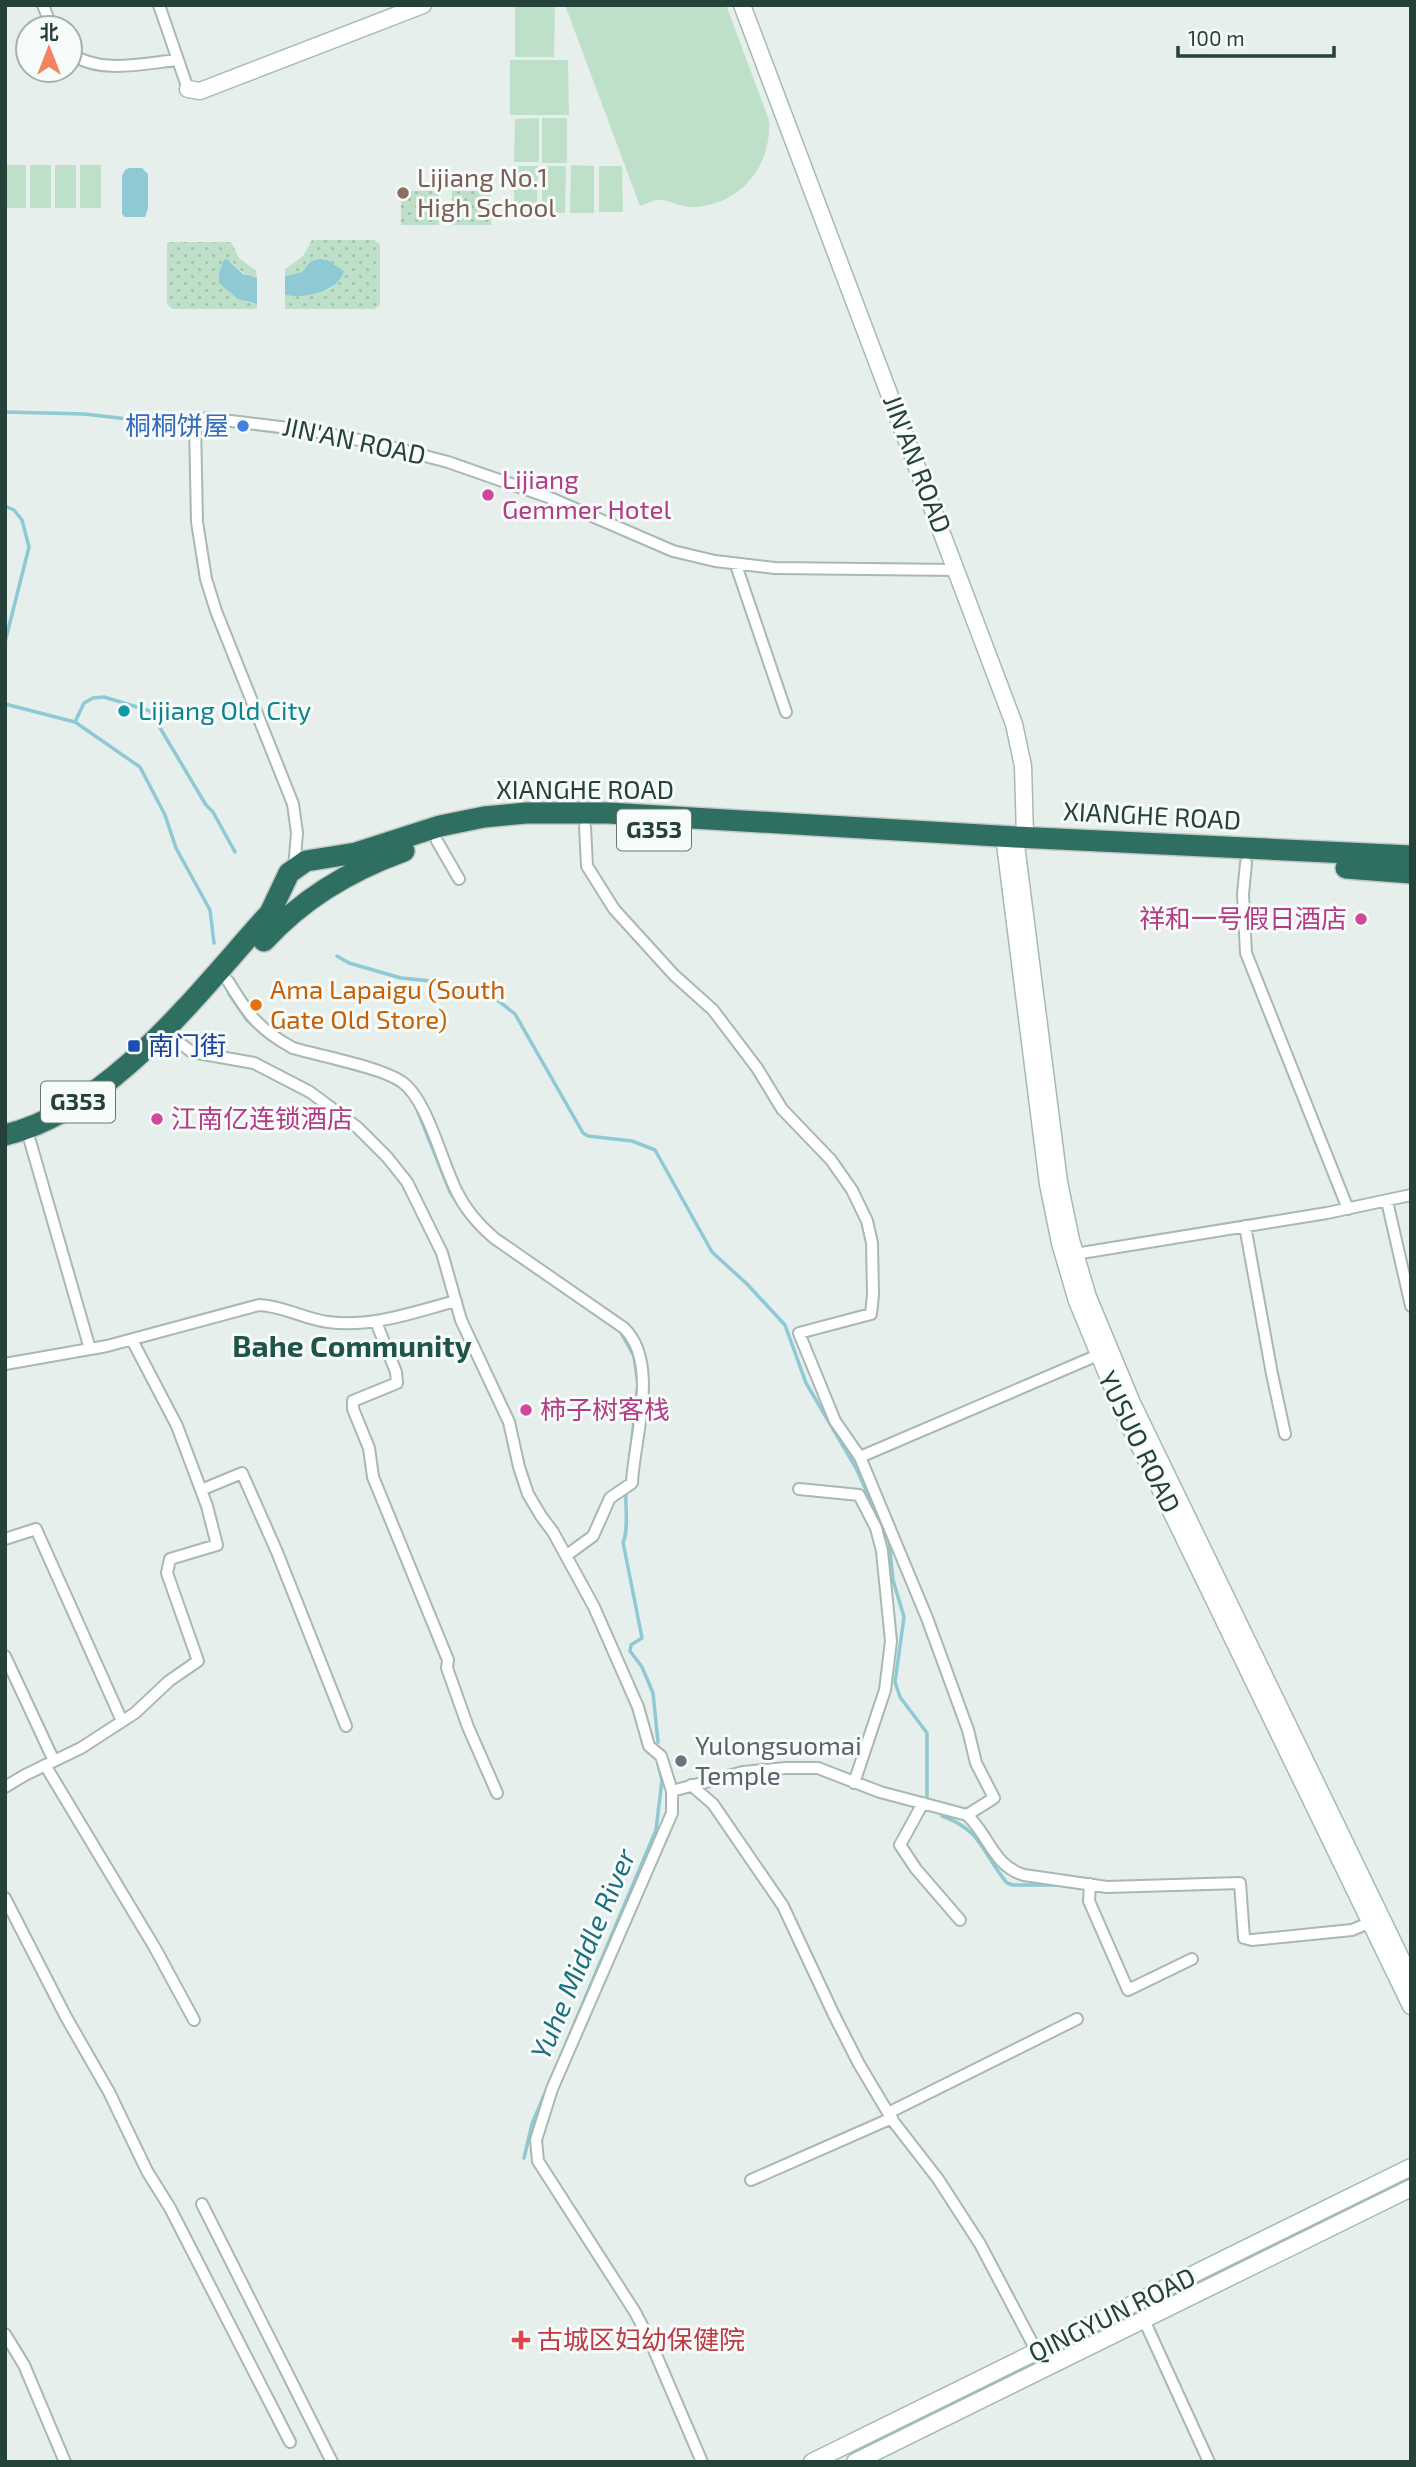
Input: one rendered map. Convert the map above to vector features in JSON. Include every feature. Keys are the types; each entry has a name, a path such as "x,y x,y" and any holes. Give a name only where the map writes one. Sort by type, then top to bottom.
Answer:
{"highway":[{"name":"XIANGHE ROAD","path":"294,868 306,861 356,853 462,821 537,813 608,813 1013,842 1246,863 1411,873"},
{"name":"XIANGHE ROAD","path":"5,1150 68,1124 109,1099 174,1039 280,923 302,906 336,883 383,859 437,841 506,829 585,827 1411,856"},
{"path":"323,859 331,869 336,883"},
{"name":"G353","path":"5,1135 45,1120 101,1088 156,1039 270,913 294,868"},
{"path":"281,891 288,902 302,906"}],"street":[{"path":"159,5 188,89 200,91 423,5"},
{"name":"JIN'AN ROAD","path":"742,5 957,570 1018,738 1023,766 1013,842"},
{"path":"84,62 98,66 178,60"},
{"name":"JIN'AN ROAD","path":"294,868 297,833 293,804 216,611 203,563 197,522 195,423 206,418 271,425 406,450 519,486 673,551 736,565 775,568 957,570"},
{"path":"736,565 786,712"},
{"path":"585,827 587,866 614,909 674,975 713,1010 757,1068 782,1109 842,1175 864,1212 872,1243 871,1314 799,1333 835,1421 860,1457 927,1618 968,1730 976,1763 994,1798 967,1815"},
{"path":"437,841 459,879"},
{"name":"YUSUO ROAD","path":"1013,842 1059,1182 1075,1254 1091,1306 1120,1377 1411,1979"},
{"name":"YUSUO ROAD","path":"1013,842 1049,1194 1068,1272 1098,1355 1411,2006"},
{"path":"1246,863 1243,894 1246,953 1348,1209"},
{"path":"228,981 250,1017 282,1042 293,1048 390,1076 411,1090 420,1103 456,1192 478,1223 494,1238 624,1328 638,1349 643,1380 632,1483 610,1498 593,1536 566,1555"},
{"path":"174,1039 192,1052 254,1063 310,1092 356,1127 387,1157 407,1182 442,1253 460,1320 509,1422 528,1494 594,1606 638,1707 649,1746 662,1756 671,1791 672,1814 552,2089 535,2146 538,2161 635,2312 702,2462"},
{"path":"30,1141 90,1349"},
{"path":"1075,1254 1348,1209 1411,1195"},
{"path":"1387,1201 1411,1307"},
{"path":"1245,1226 1285,1434"},
{"path":"5,1364 132,1340 259,1305 280,1307 324,1321 350,1324 376,1322 456,1300"},
{"path":"376,1322 396,1372 397,1383 354,1401 354,1409 368,1442 373,1477 444,1649 448,1660 447,1668 468,1727 497,1793"},
{"path":"5,1787 81,1748 145,1705 169,1681 198,1661 167,1569 170,1559 217,1545 201,1490 177,1426 132,1340"},
{"path":"860,1457 1098,1355"},
{"path":"201,1490 242,1473 277,1552 346,1726"},
{"path":"799,1489 859,1495 876,1528 883,1551 884,1588 891,1623 891,1658 881,1704 853,1783"},
{"path":"5,1539 36,1530 122,1721"},
{"path":"5,1656 49,1763 194,2020"},
{"path":"671,1791 743,1772 818,1768 853,1783 967,1815 977,1824 1000,1862 1024,1875 1107,1887 1240,1883 1244,1938 1252,1940 1352,1930 1371,1922"},
{"path":"691,1785 713,1804 783,1906 834,2015 890,2115 970,2227 995,2269 1037,2352"},
{"path":"923,1803 900,1845 916,1869 960,1920"},
{"path":"1090,1884 1088,1901 1128,1990 1192,1959"},
{"path":"5,1898 66,2017 109,2092 147,2171 170,2208 290,2442"},
{"path":"751,2180 890,2115 1077,2019"},
{"name":"QINGYUN ROAD","path":"812,2462 1411,2167"},
{"name":"QINGYUN ROAD","path":"855,2462 1411,2188"},
{"path":"202,2204 332,2462"},
{"path":"1144,2320 1209,2462"},
{"path":"5,2334 24,2365 65,2462"}],"green space":[{"path":"515,5 555,5 554,57 515,57"},
{"path":"565,5 726,5 769,120 765,153 750,180 725,199 709,205 688,207 659,200 640,206"},
{"path":"510,60 568,60 569,115 510,115"},
{"path":"539,118 539,162 514,162 515,119"},
{"path":"542,118 567,118 567,163 542,163"},
{"path":"5,165 26,165 26,208 5,208"},
{"path":"30,165 51,165 51,208 30,208"},
{"path":"55,165 76,165 76,208 55,208"},
{"path":"80,165 101,165 101,208 80,208"},
{"path":"571,165 594,166 594,213 570,213"},
{"path":"514,166 538,166 537,212 514,212"},
{"path":"542,166 566,166 565,213 542,212"},
{"path":"599,166 622,166 623,212 599,212"},
{"path":"401,191 439,191 439,225 401,225"},
{"path":"452,191 491,191 491,225 452,225"},
{"path":"312,240 375,240 380,245 380,305 375,309 285,309 285,295 304,296 324,291 334,285 344,271 325,259 307,265 302,272 285,276 285,269 303,256"},
{"path":"167,242 231,242 239,258 256,271 257,278 243,273 226,259 222,270 237,297 257,304 257,309 172,309 167,304"}],"water":[{"path":"129,168 142,168 148,174 148,208 145,217 125,217 122,214 122,176"},
{"path":"227,259 243,274 257,278 257,304 238,299 219,283 219,273 224,260"},
{"path":"327,260 344,271 341,278 328,289 311,295 285,295 285,276 302,272 310,262"}],"waterway":[{"path":"5,412 84,414 180,425"},
{"name":"Yuhe Middle River","path":"5,506 14,510 22,520 29,547 5,642"},
{"path":"75,722 84,703 93,698 104,697 150,711 235,852"},
{"name":"Yuhe Middle River","path":"5,704 75,722 140,767 165,815 176,848 210,910 214,943"},
{"path":"337,956 349,963 401,978 431,981 451,995 486,994 515,1014 583,1133 588,1136 632,1141 655,1150 712,1252 747,1284 785,1325 806,1383 856,1468 889,1541 893,1580 904,1617 895,1682 900,1697 927,1733 927,1798"},
{"name":"Yuhe Middle River","path":"229,994 247,1020 264,1035"},
{"name":"Yuhe Middle River","path":"332,1063 375,1075"},
{"name":"Yuhe Middle River","path":"418,1112 450,1192 470,1221"},
{"name":"Yuhe Middle River","path":"620,1331 634,1356 638,1384 627,1484"},
{"name":"Yuhe Middle River","path":"626,1491 623,1542 642,1638 631,1645 630,1651 642,1667 653,1693 658,1742"},
{"name":"Yuhe Middle River","path":"524,2158 532,2124 656,1830 662,1780 658,1764"},
{"path":"942,1816 974,1835 1007,1883 1058,1885"}],"place":[{"name":"Lijiang No.1 High School","path":"403,193"},
{"name":"桐桐饼屋","path":"243,426"},
{"name":"Lijiang Gemmer Hotel","path":"488,495"},
{"name":"Lijiang Old City","path":"124,711"},
{"name":"祥和一号假日酒店","path":"1361,919"},
{"name":"Ama Lapaigu (South Gate Old Store)","path":"256,1005"},
{"name":"南门街","path":"134,1046"},
{"name":"江南亿连锁酒店","path":"157,1119"},
{"name":"柿子树客栈","path":"526,1410"},
{"name":"Yulongsuomai Temple","path":"681,1761"},
{"name":"古城区妇幼保健院","path":"521,2340"}],"district":[{"name":"Bahe Community","path":"352,1347"}]}
